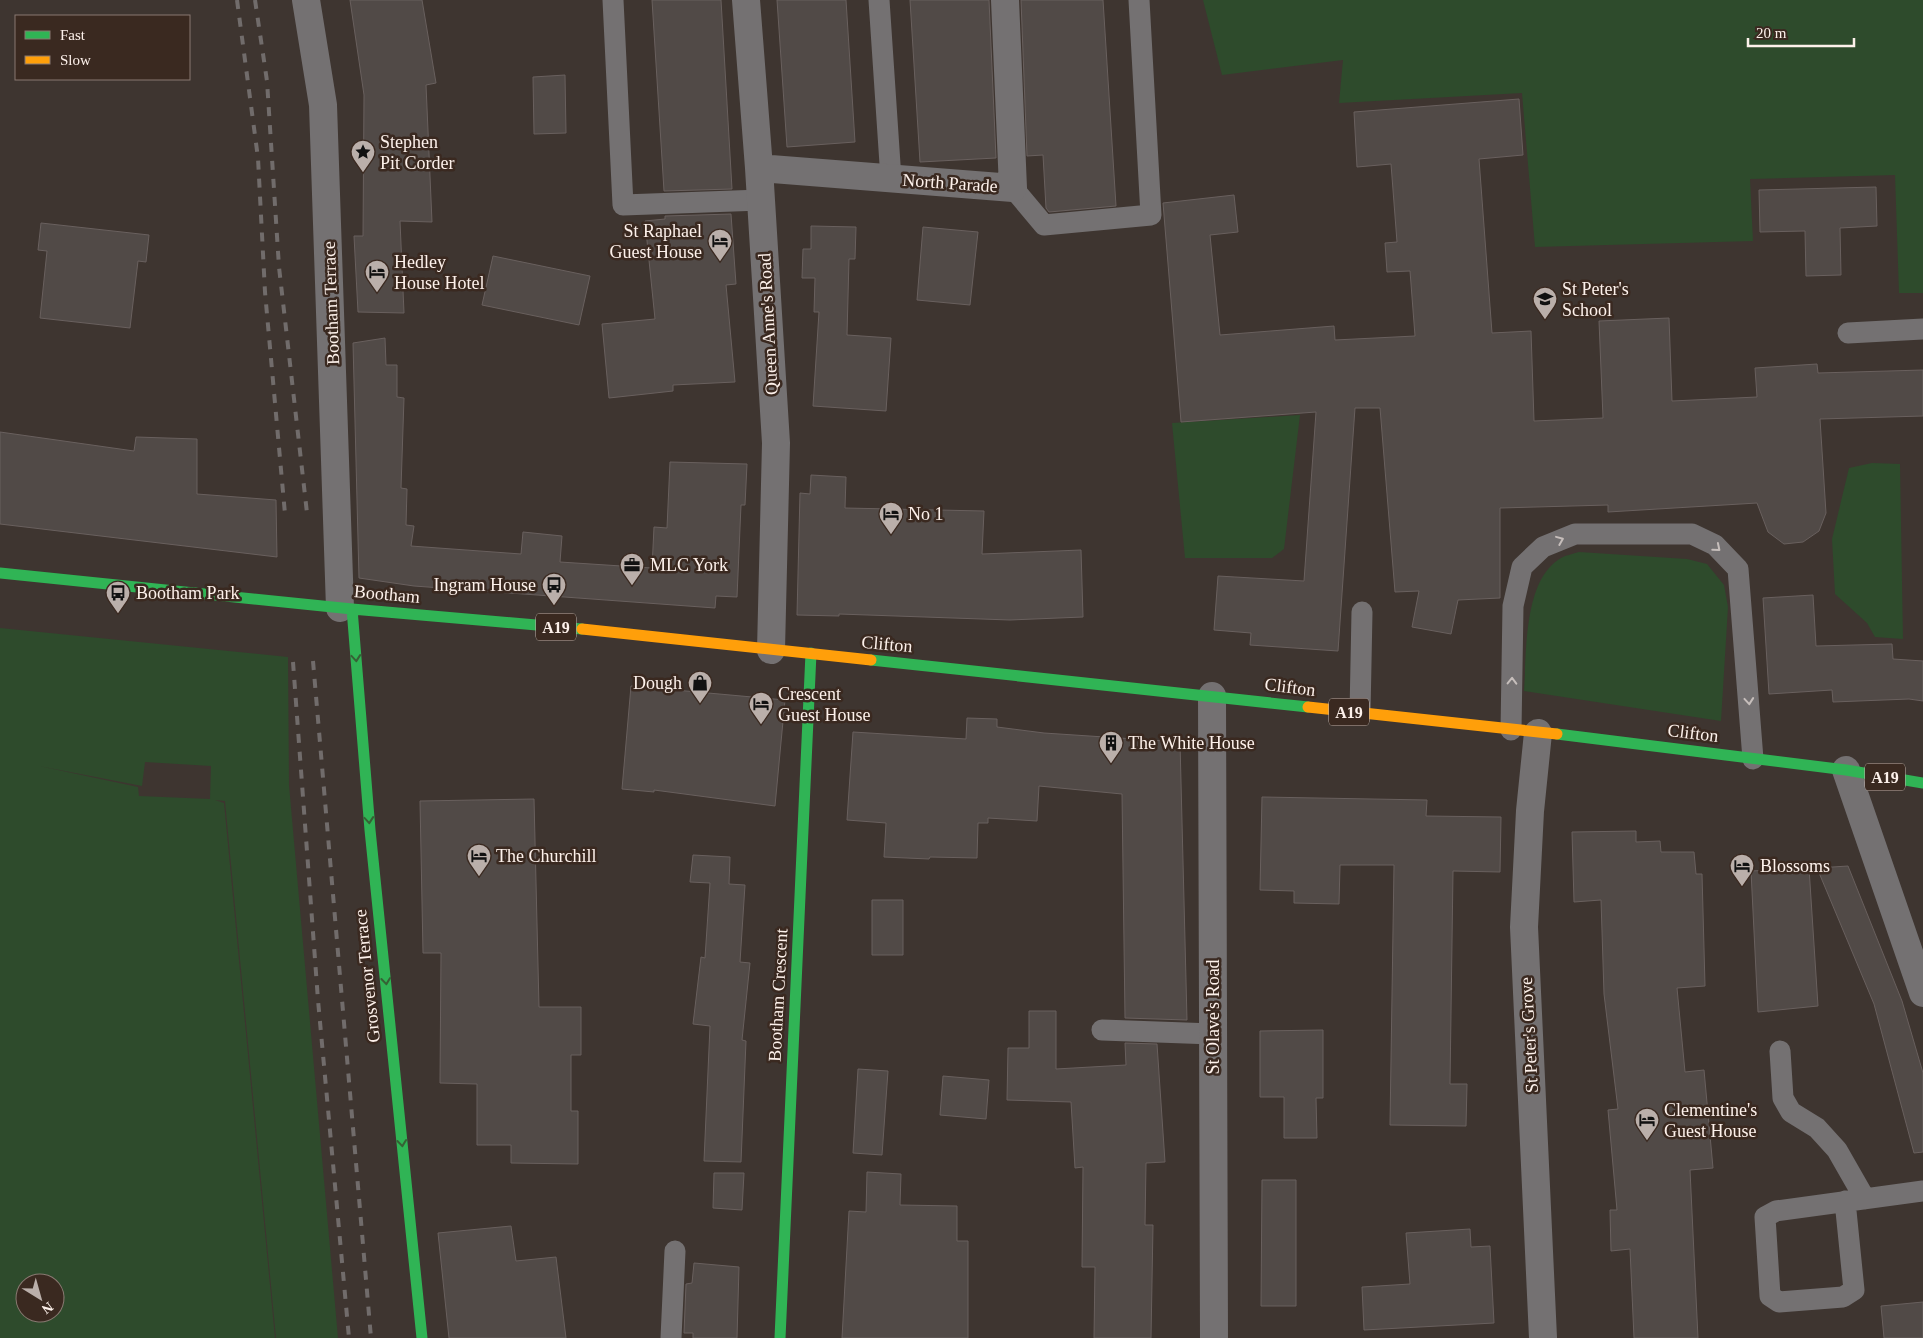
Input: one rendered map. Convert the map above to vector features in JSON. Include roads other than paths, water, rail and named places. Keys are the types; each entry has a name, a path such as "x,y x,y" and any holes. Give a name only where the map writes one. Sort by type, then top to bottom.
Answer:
{"main road":[{"name":"Bootham","path":"0,573 346,608 564,627 771,650"},
{"name":"Grosvenor Terrace","path":"346,608 422,1338"},
{"name":"Clifton","path":"771,650 1212,696 1538,733 1754,758 1846,770 1923,783"},
{"name":"Bootham Crescent","path":"780,1338 811,653"}],"street":[{"name":"Bootham Terrace","path":"306,0 323,105 346,608"},
{"name":"Queen Anne's Road","path":"746,0 759,168 776,443 771,650"},
{"name":"North Parade","path":"759,168 1013,188 1004,0"},
{"name":"St Olave's Road","path":"1212,696 1214,1338"},
{"name":"St Peter's Grove","path":"1538,733 1530,811 1524,927 1542,1338"},
{"path":"1846,770 1923,993"}],"lane":[{"path":"613,0 623,205 761,200"},
{"path":"879,0 891,179"},
{"path":"1013,188 1044,225 1151,215 1139,0"},
{"path":"1848,333 1923,329"},
{"path":"1511,730 1513,606 1522,567 1543,547 1575,534 1692,534 1715,545 1738,569 1754,758"},
{"path":"1360,713 1362,612"},
{"path":"1102,1030 1213,1034"},
{"path":"1780,1051 1783,1098 1791,1112 1817,1128 1837,1150 1855,1200 1854,1290 1843,1297 1797,1301 1779,1302 1770,1296 1766,1217 1776,1211 1855,1200 1923,1191"},
{"path":"670,1338 675,1251"}],"railway":[{"path":"237,0 258,158 265,292 285,514"},
{"path":"255,0 267,81 279,267 307,513"},
{"path":"313,661 371,1338"},
{"path":"293,662 318,1000 349,1338"}],"place":[{"name":"Stephen Pit Corder","path":"363,173"},
{"name":"St Raphael Guest House","path":"720,262"},
{"name":"Hedley House Hotel","path":"377,293"},
{"name":"St Peter's School","path":"1545,320"},
{"name":"No 1","path":"891,535"},
{"name":"MLC York","path":"632,586"},
{"name":"Ingram House","path":"554,606"},
{"name":"Bootham Park","path":"118,614"},
{"name":"Dough","path":"700,704"},
{"name":"Crescent Guest House","path":"761,725"},
{"name":"The White House","path":"1111,764"},
{"name":"The Churchill","path":"479,877"},
{"name":"Blossoms","path":"1742,887"},
{"name":"Clementine's Guest House","path":"1647,1141"}]}
